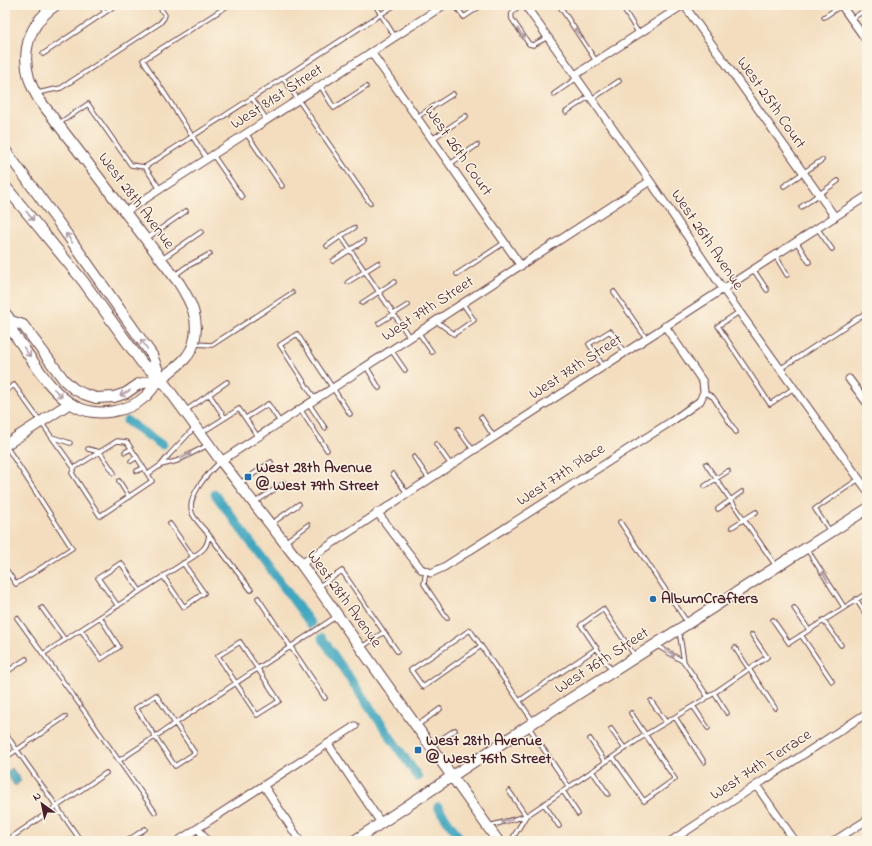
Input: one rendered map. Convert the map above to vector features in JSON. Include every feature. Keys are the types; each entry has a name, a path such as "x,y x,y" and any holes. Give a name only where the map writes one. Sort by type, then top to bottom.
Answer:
{"street":[{"name":"West 28th Avenue","path":"56,5 40,19 30,37 26,53 30,81 36,93 58,124 174,276 189,299 195,316 196,328 194,344 186,358 161,379"},
{"name":"West 81st Street","path":"124,212 395,37 434,8 444,5"},
{"name":"West 26th Avenue","path":"525,5 650,181 739,312 867,490"},
{"path":"576,77 639,34 673,8 683,5"},
{"name":"West 25th Court","path":"683,5 835,217"},
{"path":"842,5 867,42"},
{"name":"West 26th Court","path":"371,52 521,266"},
{"name":"West 28th Avenue","path":"5,150 152,355 161,379"},
{"name":"West 79th Street","path":"221,461 650,181"},
{"name":"West 28th Avenue","path":"5,186 82,280 142,363 161,379 253,504 301,564 498,841"},
{"name":"West 78th Street","path":"301,564 377,512 867,196"},
{"path":"7,320 24,325 64,380 74,389 84,394 96,398 114,397 122,395 139,384 161,379"},
{"path":"7,320 13,332 53,388 70,403 81,409 95,412 105,412 122,409 146,396 161,379"},
{"path":"665,326 703,382 704,392"},
{"path":"850,379 867,403"},
{"name":"West 77th Place","path":"426,571 431,573 444,567 665,425 700,401 704,392"},
{"path":"5,445 70,403"},
{"name":"West 76th Street","path":"354,841 531,724 867,508"},
{"path":"377,512 421,569 426,571"},
{"name":"West 74th Terrace","path":"671,841 867,713"},
{"path":"178,841 355,726"},
{"path":"328,744 381,823"},
{"path":"756,785 795,841"},
{"path":"264,786 300,841"},
{"path":"834,841 867,820"},
{"path":"198,828 207,841"}],"lane":[{"path":"100,5 105,12"},
{"path":"43,54 116,5"},
{"path":"36,93 61,88 160,23 165,15 158,5"},
{"path":"229,5 143,60 193,137 242,197"},
{"path":"375,5 395,37"},
{"path":"145,168 395,5"},
{"path":"455,5 464,17 478,6 482,5"},
{"path":"521,5 513,11 512,20 529,44 533,45 548,37"},
{"path":"559,5 596,62"},
{"path":"621,5 639,34"},
{"path":"824,17 842,5"},
{"path":"852,19 867,9"},
{"path":"554,94 576,77"},
{"path":"283,78 370,203"},
{"path":"566,112 619,81"},
{"path":"320,86 334,108 366,86"},
{"path":"417,117 453,94"},
{"path":"252,98 267,120"},
{"path":"58,124 88,104 131,165 145,168 160,189"},
{"path":"432,139 466,116"},
{"path":"246,134 282,186"},
{"path":"450,164 477,145"},
{"path":"784,186 822,160"},
{"path":"801,207 838,181"},
{"path":"146,240 186,212"},
{"path":"326,246 354,228"},
{"path":"818,228 832,249"},
{"path":"162,260 201,232"},
{"path":"341,236 410,338"},
{"path":"334,261 364,241"},
{"path":"796,241 809,262"},
{"path":"457,274 505,242"},
{"path":"174,276 186,267 210,254"},
{"path":"774,256 788,275"},
{"path":"348,282 378,263"},
{"path":"753,269 767,290"},
{"path":"362,303 394,282"},
{"path":"614,292 646,338"},
{"path":"194,344 212,345 292,293"},
{"path":"436,321 454,334 474,320 463,304"},
{"path":"379,324 408,305"},
{"path":"739,312 718,326 770,404 794,388"},
{"path":"780,369 867,312"},
{"path":"603,366 589,344 610,331 624,352"},
{"path":"418,332 432,352"},
{"path":"326,428 280,345 296,334 350,414"},
{"path":"391,350 405,370"},
{"path":"366,366 379,388"},
{"path":"184,411 226,382"},
{"path":"5,391 14,385 74,468"},
{"path":"704,392 713,397 736,432"},
{"path":"209,394 225,418"},
{"path":"246,418 268,404 280,422"},
{"path":"162,465 169,455 198,430 225,418 239,409 258,437"},
{"path":"300,409 327,450"},
{"path":"481,417 494,437"},
{"path":"458,429 473,450"},
{"path":"52,437 70,443"},
{"path":"117,441 127,442 152,481 100,516 72,473 74,468 100,452 117,441"},
{"path":"148,474 162,465 177,461 208,444"},
{"path":"436,444 451,465"},
{"path":"5,445 72,548 16,584 5,568"},
{"path":"88,449 100,452 115,472"},
{"path":"125,452 131,449"},
{"path":"131,461 137,457"},
{"path":"414,457 429,479"},
{"path":"221,461 209,472 192,498 192,514 251,590"},
{"path":"238,484 271,462"},
{"path":"706,464 776,567"},
{"path":"137,471 144,468"},
{"path":"705,486 728,471"},
{"path":"393,474 407,493"},
{"path":"831,532 815,508 860,479"},
{"path":"121,481 129,496"},
{"path":"253,504 284,483"},
{"path":"718,509 742,492"},
{"path":"270,524 299,504"},
{"path":"732,527 756,512"},
{"path":"620,522 688,623"},
{"path":"170,524 193,557"},
{"path":"284,542 308,525"},
{"path":"43,654 202,551 207,545 209,535"},
{"path":"806,548 844,607"},
{"path":"118,606 98,578 121,563 140,591"},
{"path":"163,576 184,607 204,594 183,563"},
{"path":"318,588 342,571 397,651"},
{"path":"426,571 424,584 447,618"},
{"path":"773,620 788,643 867,592"},
{"path":"258,598 325,698"},
{"path":"856,599 867,616"},
{"path":"42,608 65,640"},
{"path":"794,608 809,630"},
{"path":"613,671 581,625 603,609 636,657"},
{"path":"120,760 338,616"},
{"path":"80,630 101,659 119,647 100,617"},
{"path":"18,618 120,760 155,812"},
{"path":"823,620 840,645"},
{"path":"678,629 684,662"},
{"path":"482,646 422,686 411,670 470,630 482,646 519,701 569,787"},
{"path":"361,648 384,632"},
{"path":"488,826 526,816 613,756 666,722 714,694 767,657 752,635"},
{"path":"801,635 832,681"},
{"path":"240,642 258,669 279,701 257,716 218,656 240,642"},
{"path":"655,644 684,662 708,697"},
{"path":"519,701 596,648"},
{"path":"735,648 775,708"},
{"path":"5,673 26,659"},
{"path":"714,694 727,714"},
{"path":"156,695 175,723 195,753 175,766 136,708 156,695"},
{"path":"651,700 666,722"},
{"path":"693,706 708,728"},
{"path":"417,726 440,709"},
{"path":"613,756 644,801 675,779 631,714"},
{"path":"5,758 65,717"},
{"path":"675,717 704,762"},
{"path":"611,729 625,749"},
{"path":"431,746 455,730"},
{"path":"5,733 81,841"},
{"path":"590,739 605,762"},
{"path":"592,771 608,794"},
{"path":"6,841 106,773"},
{"path":"509,791 526,816"},
{"path":"563,791 578,814"},
{"path":"544,804 559,826"},
{"path":"511,841 526,816"},
{"path":"127,841 145,829"}],"water":[{"path":"12,768 21,781 15,786 6,773"}],"waterway":[{"path":"127,421 162,445"},
{"path":"215,494 311,624"},
{"path":"322,638 418,777"},
{"path":"438,807 462,841"}],"place":[{"name":"West 28th Avenue @ West 79th Street","path":"248,477"},
{"name":"AlbumCrafters","path":"653,599"},
{"name":"West 28th Avenue @ West 76th Street","path":"418,750"}]}
